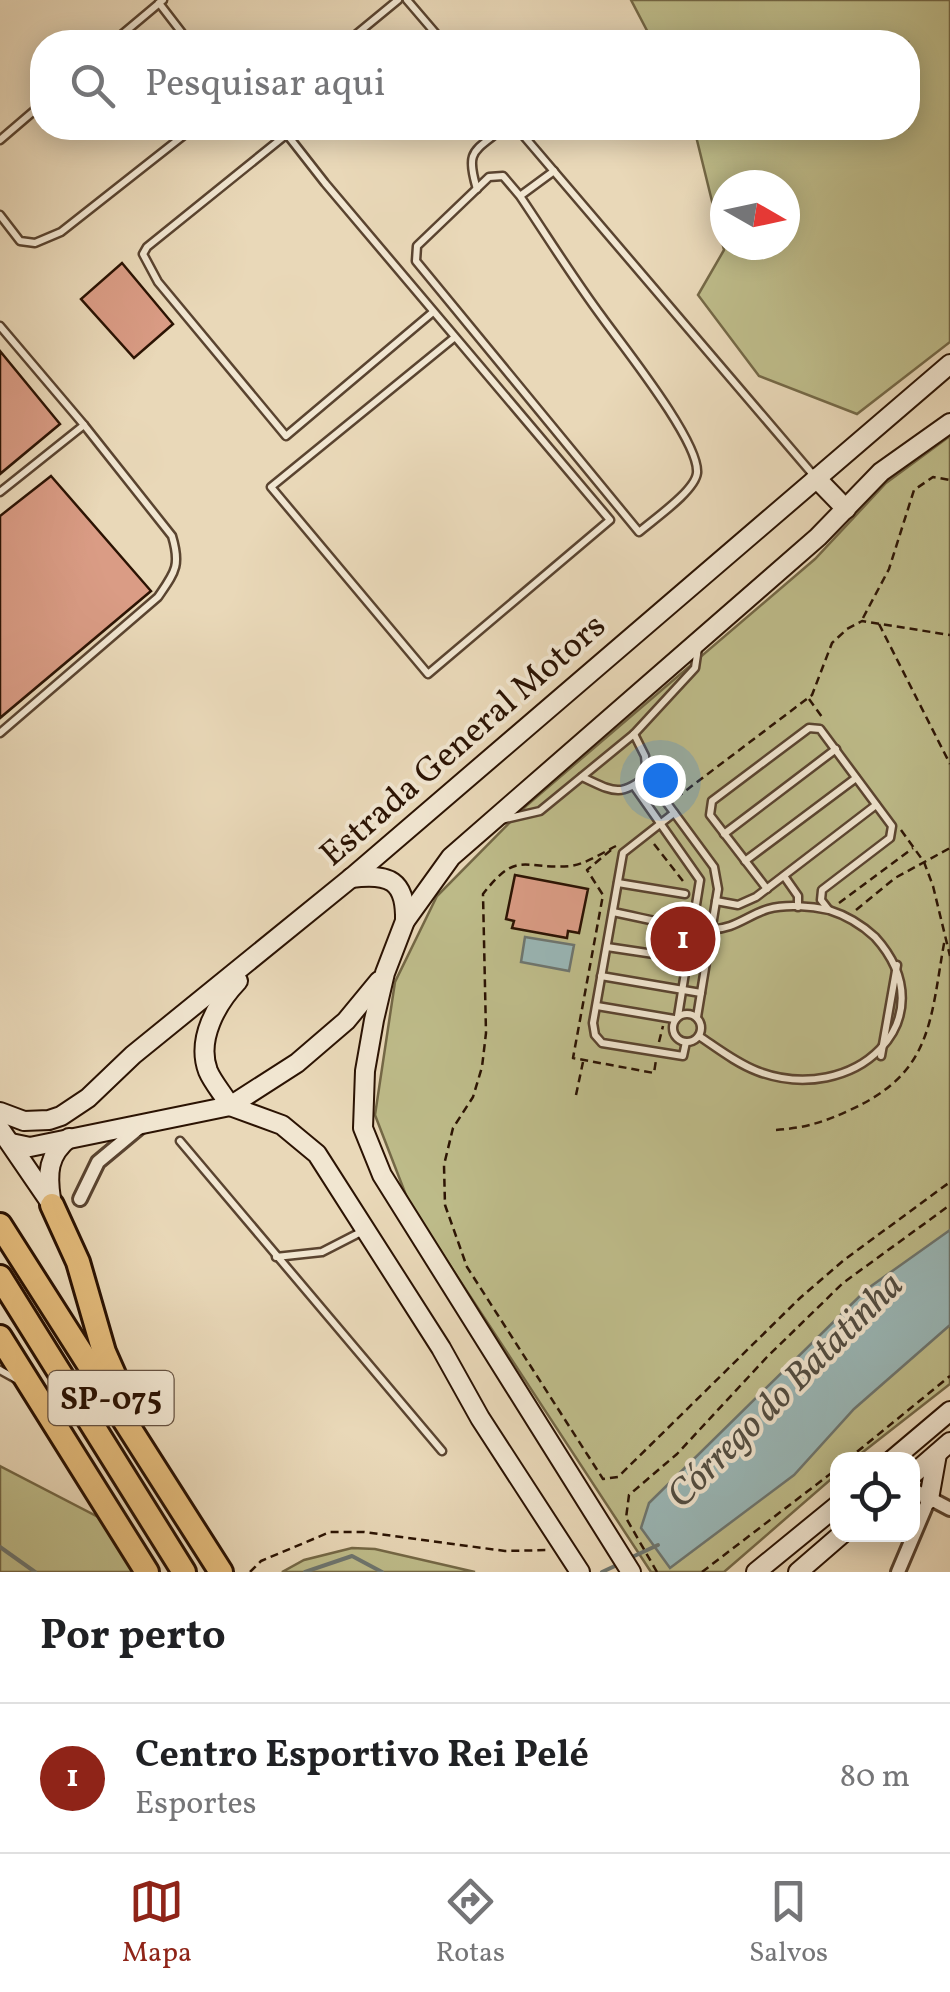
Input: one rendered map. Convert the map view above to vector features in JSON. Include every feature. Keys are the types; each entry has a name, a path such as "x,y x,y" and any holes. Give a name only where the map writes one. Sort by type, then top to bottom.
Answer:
{"highway":[{"path":"52,1205 78,1262 118,1386 175,1496"},
{"name":"SP-075","path":"0,1225 221,1572"},
{"name":"SP-075","path":"0,1277 184,1572"},
{"path":"0,1337 147,1572"}],"main road":[{"name":"Estrada General Motors","path":"0,1112 35,1122 72,1110 351,878 950,364"},
{"path":"631,1572 382,1175 363,1128 365,1070 385,973 405,921 451,857 846,509 881,472 950,423"},
{"path":"816,478 846,509"},
{"path":"351,878 382,876 393,881 405,904 405,921"},
{"path":"283,933 230,988 211,1019 206,1040 208,1070 230,1106 260,1115 300,1136 332,1173 480,1418 580,1572"},
{"path":"5,1136 30,1147 230,1106 297,1063 346,1022 385,973"},
{"path":"5,1136 52,1205"},
{"path":"52,1205 50,1161 71,1136"},
{"path":"901,1452 950,1411"},
{"path":"920,1468 944,1448"},
{"path":"930,1500 944,1448"},
{"path":"756,1572 830,1512"},
{"path":"798,1572 833,1542"}],"street":[{"path":"80,1199 98,1162 140,1127"},
{"path":"920,1494 950,1509"},
{"path":"898,1572 930,1500"}],"lane":[{"path":"362,30 398,0"},
{"path":"406,0 433,30"},
{"path":"127,30 161,2 181,30"},
{"path":"0,140 30,114"},
{"path":"0,215 20,241 36,243 60,232 179,140"},
{"path":"274,140 143,254 158,282 286,436 434,312"},
{"path":"292,140 610,520 428,674 271,487 455,338"},
{"path":"478,189 470,164 473,153 489,140"},
{"path":"528,140 816,478"},
{"path":"520,196 554,171"},
{"path":"498,174 520,196 602,318 633,356 693,452 698,468 694,484 639,532 416,261 417,246 489,177 498,174"},
{"path":"0,326 172,536 178,556 174,573 144,609 0,733"},
{"path":"0,492 84,424"},
{"path":"494,820 540,811 634,734 695,668 697,640"},
{"path":"767,889 710,815 712,801 809,728 820,729 892,826 890,838 822,890 821,900 828,910"},
{"path":"634,734 645,756 647,776 714,867 718,889 697,1017 701,1026 698,1036 686,1042"},
{"path":"724,834 836,749"},
{"path":"582,778 621,792 647,776"},
{"path":"745,861 856,778"},
{"path":"634,786 700,880 674,1034 686,1042"},
{"path":"716,901 738,905 767,889 876,805"},
{"path":"674,813 623,853 596,1006 595,1035 602,1042 683,1056 686,1042"},
{"path":"784,876 798,896 798,906"},
{"path":"618,883 686,894"},
{"path":"613,912 712,929 735,926 769,909 798,906 828,910 870,932 897,962 908,1001 902,1028 880,1057 839,1077 812,1081 755,1071 698,1036"},
{"path":"606,946 674,958"},
{"path":"880,1057 897,962"},
{"path":"602,976 701,992"},
{"path":"596,1006 676,1018 688,1013 697,1017"},
{"path":"180,1141 442,1451"},
{"path":"276,1257 322,1252 366,1228"},
{"path":"0,1370 31,1386"}],"path":[{"path":"667,804 812,694 832,644 862,621 889,569 914,490 933,477 950,480"},
{"path":"862,621 950,635"},
{"path":"879,622 950,764"},
{"path":"617,845 572,866 513,866 504,870 483,894 486,1033 482,1068 473,1096 453,1128 444,1166 445,1205 467,1267 603,1480 618,1476 844,1260 950,1182"},
{"path":"828,910 914,848"},
{"path":"849,918 895,878 950,848"},
{"path":"924,862 934,886 950,956"},
{"path":"576,1095 584,1060"},
{"path":"656,1572 626,1518 629,1495 677,1454 766,1356 844,1282 950,1205"},
{"path":"857,1452 950,1376"},
{"path":"702,1572 830,1474"},
{"path":"250,1572 261,1561 330,1532 364,1532 505,1551 567,1550"}],"shaded area":[{"path":"631,0 950,0 950,342 857,414 759,376 698,295 718,260 800,260 800,170 710,170 710,193 697,140 920,140 920,30 647,30"},
{"path":"950,436 950,1384 863,1452 830,1452 830,1480 724,1572 651,1572 409,1203 375,1115 395,982 437,896 526,806 815,559 886,483"},
{"path":"0,1466 100,1518 134,1572 0,1572"},
{"path":"352,1548 375,1549 475,1572 282,1572 304,1560"}],"water":[{"path":"525,937 574,945 569,971 521,962"},
{"path":"950,1230 950,1325 854,1409 794,1475 670,1568 641,1528 649,1503 867,1289"}],"building":[{"path":"122,263 173,324 134,358 81,299"},
{"path":"0,351 60,424 0,474"},
{"path":"51,476 151,591 0,718 0,516"},
{"path":"515,875 588,889 579,933 568,931 567,938 512,928 514,921 506,919"}],"waterway":[{"name":"Córrego do Batatinha","path":"630,1558 658,1545"},
{"path":"0,1547 35,1572"},
{"path":"305,1572 352,1556 382,1572"},
{"name":"Córrego do Batatinha","path":"602,1572 617,1565"}],"place":[{"name":"Centro Esportivo Rei Pelé","path":"683,939"}]}
